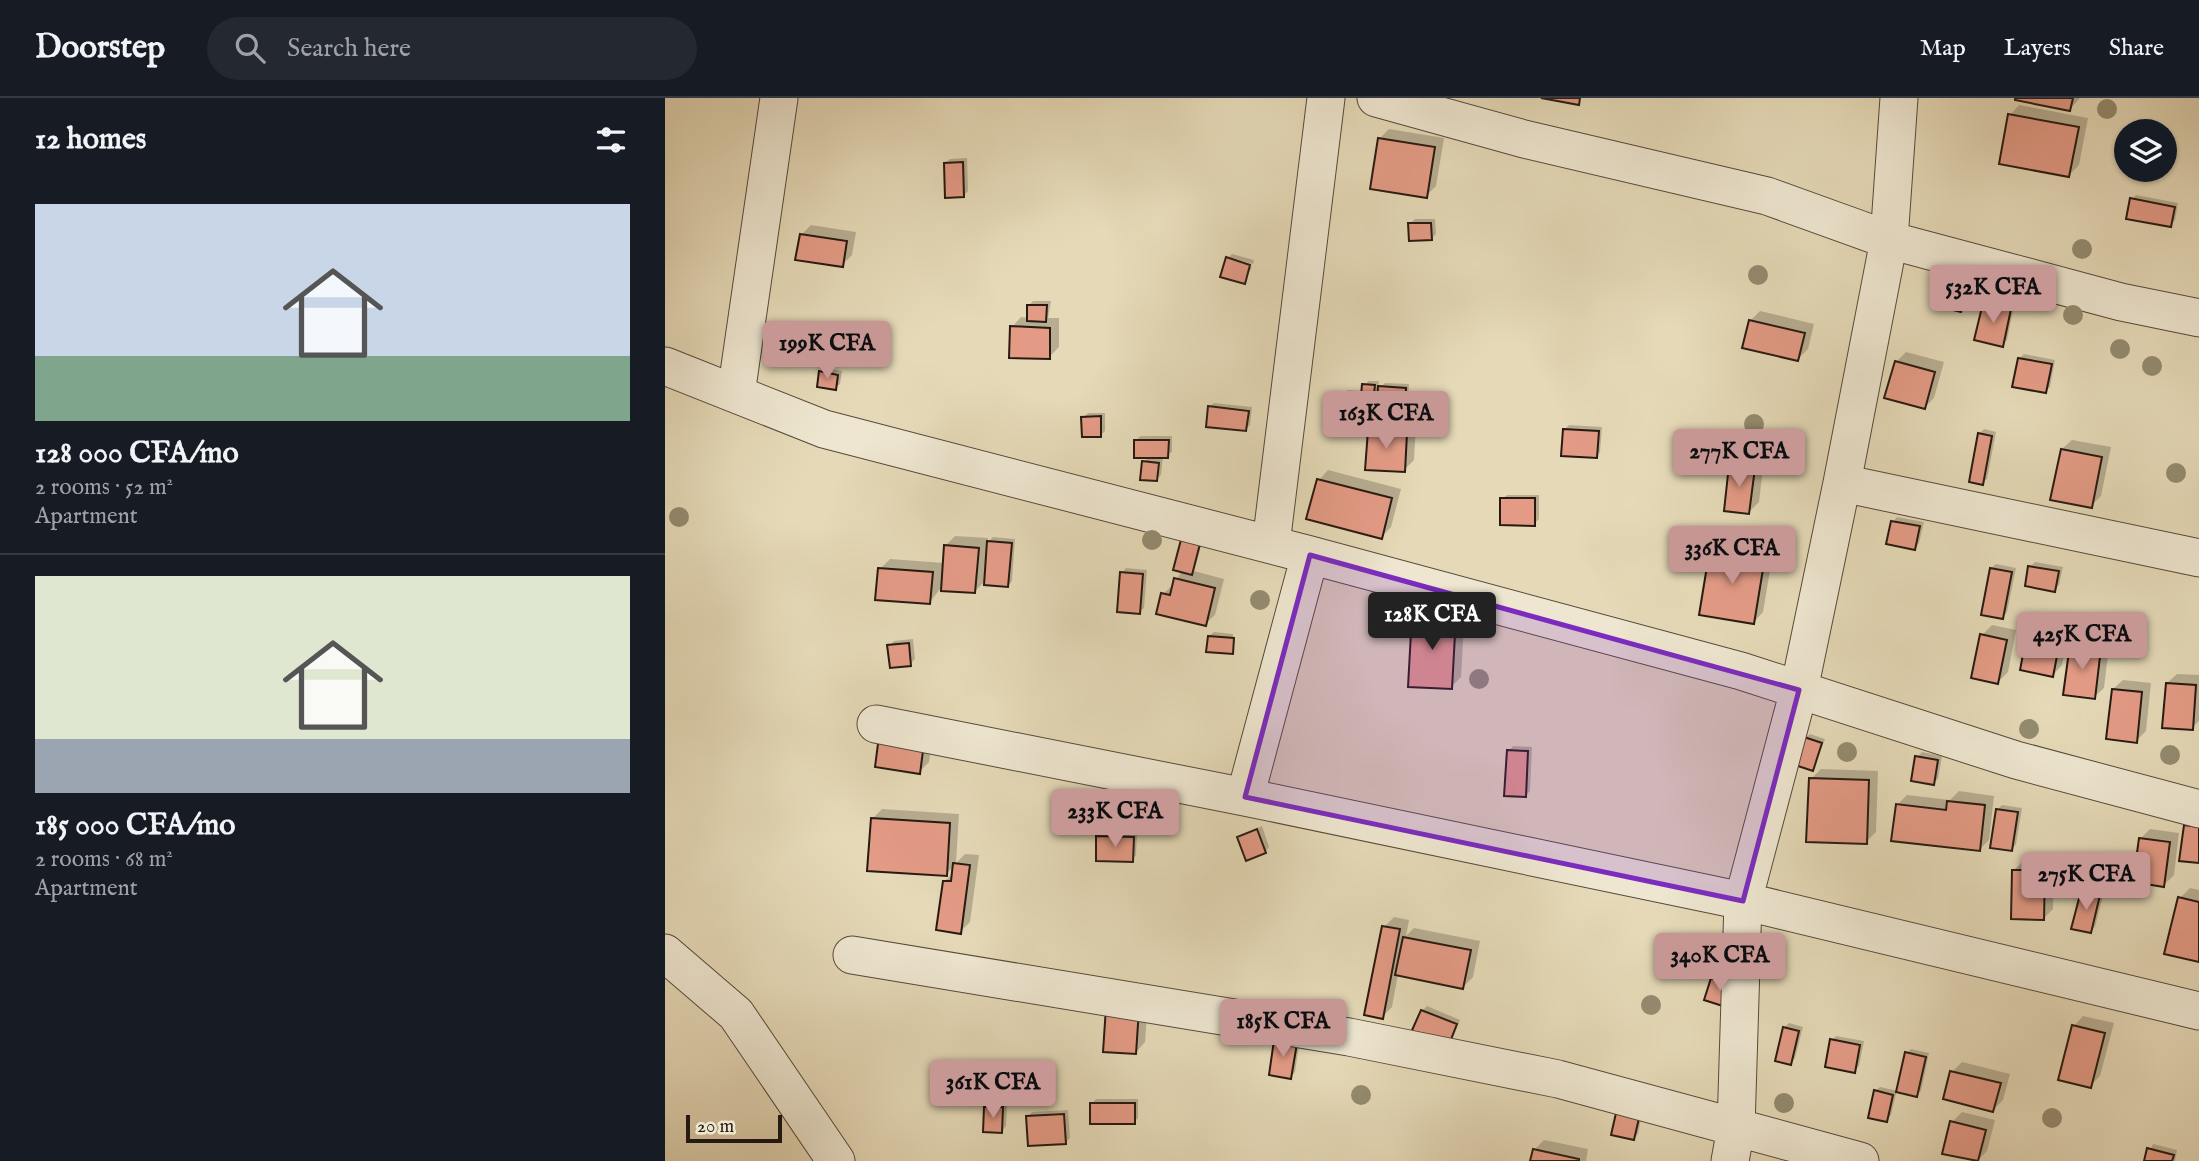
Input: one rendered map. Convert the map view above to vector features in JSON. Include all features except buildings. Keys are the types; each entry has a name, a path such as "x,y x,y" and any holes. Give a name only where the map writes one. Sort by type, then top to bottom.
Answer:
{"street":[{"path":"736,394 779,98"},
{"path":"1271,544 1325,98"},
{"path":"1376,98 1524,139 1766,196 1889,240 2122,302 2199,318"},
{"path":"1733,1144 1743,901 1799,690 1842,483 1889,240 1899,98"},
{"path":"665,366 824,429 1271,544 1741,671 2015,760 2199,809"},
{"path":"1842,483 2199,558"},
{"path":"1245,797 1310,555"},
{"path":"876,724 1245,797 1743,901 2199,1011"},
{"path":"665,953 736,1014 836,1161"},
{"path":"852,955 1349,1037 1558,1079 1733,1144 1860,1161"}],"highlighted area":[{"path":"1310,555 1799,690 1743,901 1245,797"}]}
